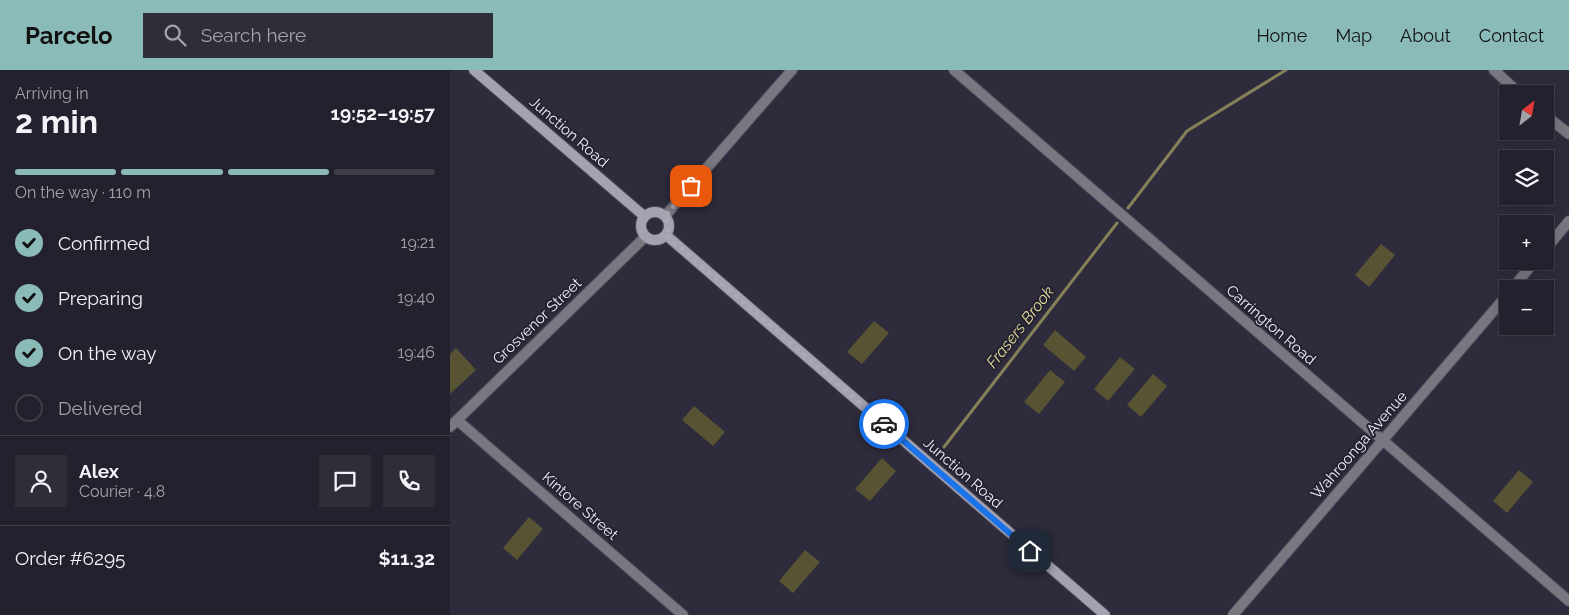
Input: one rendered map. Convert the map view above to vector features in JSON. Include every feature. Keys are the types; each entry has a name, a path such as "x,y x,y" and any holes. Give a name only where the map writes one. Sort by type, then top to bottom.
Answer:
{"main road":[{"name":"Junction Road","path":"474,70 644,216"},
{"path":"655,212 665,216 669,227 666,235 656,240 645,237 640,227 644,216 655,212"},
{"name":"Junction Road","path":"666,235 1105,615"}],"street":[{"path":"665,216 792,70"},
{"name":"Carrington Road","path":"954,70 1569,601"},
{"path":"1494,70 1510,85"},
{"path":"1554,122 1569,134"},
{"path":"1554,239 1569,221"},
{"name":"Grosvenor Street","path":"453,424 645,237"},
{"path":"1519,280 1528,270"},
{"name":"Wahroonga Avenue","path":"1233,615 1499,304"},
{"name":"Kintore Street","path":"453,424 683,615"}],"shaded area":[{"path":"1381,244 1395,255 1369,287 1355,275"},
{"path":"874,321 889,333 862,364 847,352"},
{"path":"1055,330 1086,357 1074,371 1043,345"},
{"path":"456,348 476,370 450,394 450,354"},
{"path":"1120,357 1135,369 1108,401 1094,389"},
{"path":"1050,370 1065,382 1039,414 1024,402"},
{"path":"1153,374 1167,386 1141,417 1127,405"},
{"path":"694,406 725,432 713,446 682,420"},
{"path":"882,458 896,471 870,501 855,489"},
{"path":"1519,470 1533,482 1507,513 1493,501"},
{"path":"529,517 543,529 517,560 503,548"},
{"path":"805,550 820,562 793,593 779,581"}],"waterway":[{"name":"Frasers Brook","path":"1128,208 1187,131 1286,70"},
{"name":"Frasers Brook","path":"944,447 1117,223"}],"way so far":[{"path":"691,186 665,216 669,224 666,235 884,424"}],"route":[{"path":"884,424 1030,551"}]}
